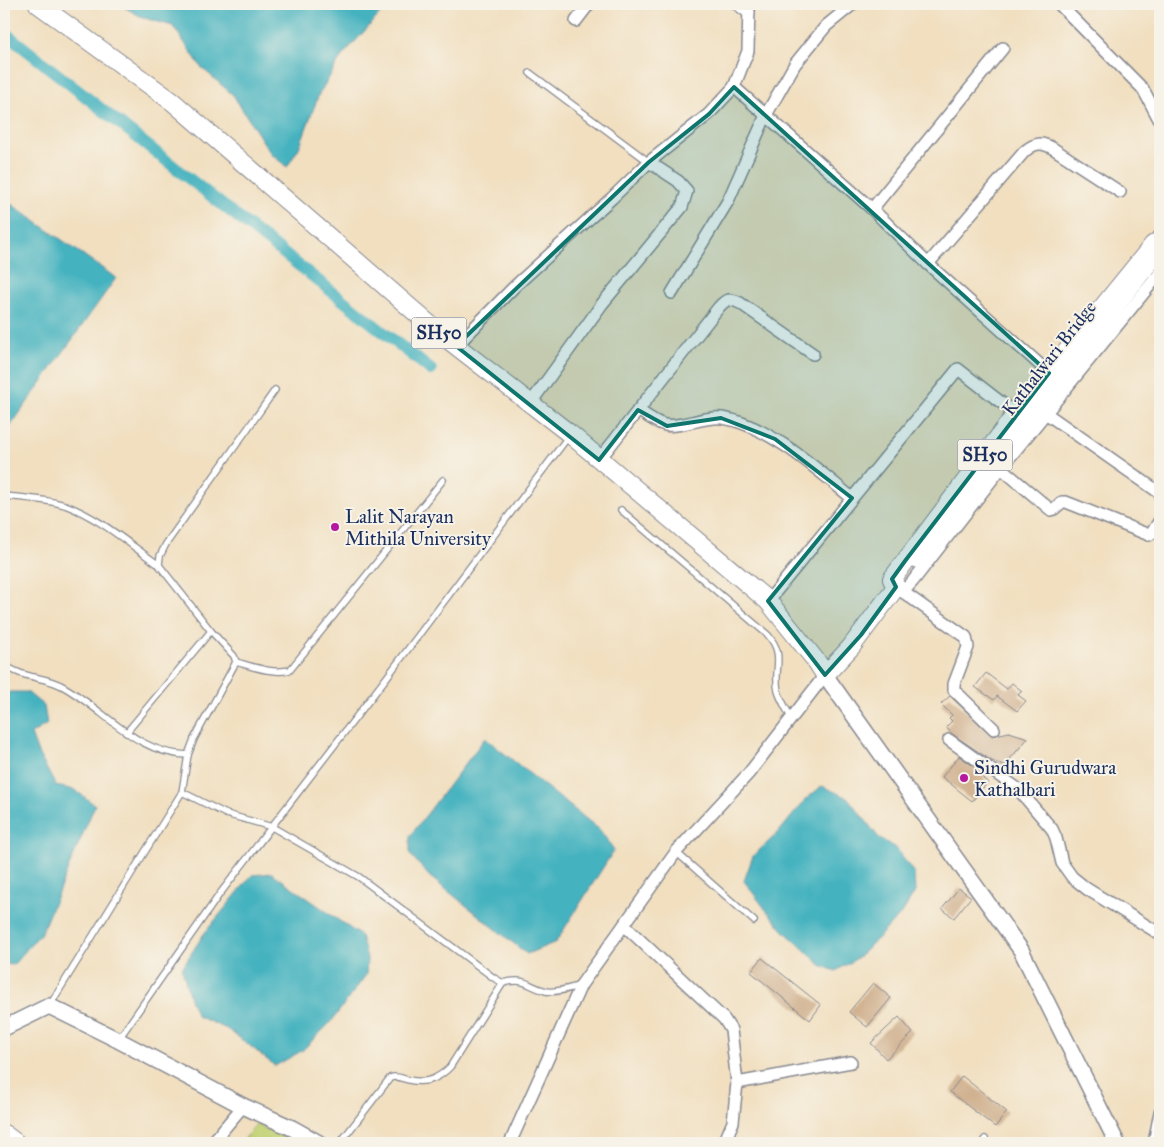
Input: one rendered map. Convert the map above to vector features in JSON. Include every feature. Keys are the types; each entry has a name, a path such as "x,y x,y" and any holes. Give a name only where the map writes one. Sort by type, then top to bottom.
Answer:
{"main road":[{"name":"SH50","path":"38,4 173,102 456,346 570,434 768,601 817,662 825,675 899,589 892,579 1016,414 1153,245 1160,240"},
{"name":"Kathalwari Bridge","path":"899,589 1004,446 1066,371 1160,251"},
{"path":"825,675 1021,950 1117,1143"},
{"path":"4,1028 49,1006 319,1143"},
{"path":"4,1134 16,1143"}],"street":[{"path":"576,21 589,4"},
{"path":"456,346 515,286 649,162 709,114 734,87 748,52 749,8 737,4"},
{"path":"672,293 728,201 766,115 795,64 826,26 853,4"},
{"path":"1060,4 1143,89 1160,121"},
{"path":"872,209 1003,48"},
{"path":"734,87 872,209 928,264 1049,373"},
{"path":"928,264 1024,152 1036,144 1047,145 1120,192"},
{"path":"530,404 602,304 682,207 687,191 678,181 649,162"},
{"path":"994,729 954,690 954,684 968,647 966,637 899,589 1047,414 1160,273"},
{"path":"599,460 726,300 731,299 740,303 813,354"},
{"path":"768,601 958,369 1016,414"},
{"path":"638,410 666,426 708,418 721,418 746,426 775,439 796,453 852,498"},
{"path":"1047,414 1160,493"},
{"path":"1001,468 1051,510 1054,510 1064,501 1148,536 1160,520"},
{"path":"510,1143 582,985 676,852 749,774 825,675"},
{"path":"950,740 1018,789 1052,829 1062,863 1072,877 1087,889 1160,934"},
{"path":"624,925 724,1019 731,1030 737,1083 733,1122 724,1143"},
{"path":"737,1083 851,1062"},
{"path":"212,1143 243,1106"},
{"path":"1154,1143 1160,1112"}],"lane":[{"path":"530,73 649,162"},
{"path":"159,565 160,556 166,544 275,390"},
{"path":"118,1040 219,895 387,677 570,434"},
{"path":"236,662 272,672 290,670 443,480"},
{"path":"4,496 41,500 64,505 81,512 96,520 159,565 211,632 234,656 236,662 194,739 188,755 182,792 49,1006"},
{"path":"621,510 774,642 779,655 778,691 792,720"},
{"path":"126,732 211,632"},
{"path":"4,664 21,675 48,680 64,686 126,732 150,747 164,752 188,755"},
{"path":"182,792 226,814 272,827 359,876 503,983 522,980 548,991 582,985"},
{"path":"676,852 754,921"},
{"path":"340,1143 390,1078 395,1076 422,1082 442,1075 450,1067 503,983"}],"highlighted area":[{"path":"734,87 1049,373 892,579 896,587 861,635 825,675 768,601 852,498 775,439 721,418 667,426 638,410 599,460 456,346 649,162 709,114"}],"green space":[{"path":"256,1124 295,1143 242,1143"}],"water":[{"path":"118,4 389,4 342,56 319,94 299,148 287,167 271,154 233,95 202,68 173,26 144,18"},
{"path":"4,199 116,278 7,431 4,428"},
{"path":"9,692 27,692 44,706 47,724 31,734 38,753 56,786 75,790 95,805 41,933 13,965 4,964 4,701"},
{"path":"485,738 600,830 614,850 556,942 527,954 429,876 410,854 410,836"},
{"path":"822,786 848,798 880,839 895,847 914,873 915,892 902,913 859,957 836,971 822,966 784,931 744,881 753,856 778,833 806,799"},
{"path":"272,873 361,936 367,958 366,975 331,1022 303,1050 275,1066 227,1029 197,1016 190,999 182,968 203,935 252,875"}],"building":[{"path":"986,673 1007,689 1012,683 1022,691 1018,695 1026,701 1017,711 997,696 994,700 975,687"},
{"path":"950,696 992,736 1009,732 1028,738 1004,766 992,761 951,733 946,727 952,721 949,718 952,715 941,704"},
{"name":"Sindhi Gurudwara Kathalbari","path":"959,756 986,775 983,779 988,782 972,801 942,777"},
{"path":"959,888 971,897 954,918 942,909"},
{"path":"762,958 821,1005 810,1020 751,972"},
{"path":"873,983 891,998 867,1027 849,1012"},
{"path":"899,1017 913,1033 886,1059 871,1043"},
{"path":"962,1076 1007,1112 995,1127 950,1092"}],"waterway":[{"path":"4,32 431,370"}],"place":[{"name":"Lalit Narayan Mithila University","path":"335,527"},
{"name":"Sindhi Gurudwara Kathalbari","path":"964,778"}]}
